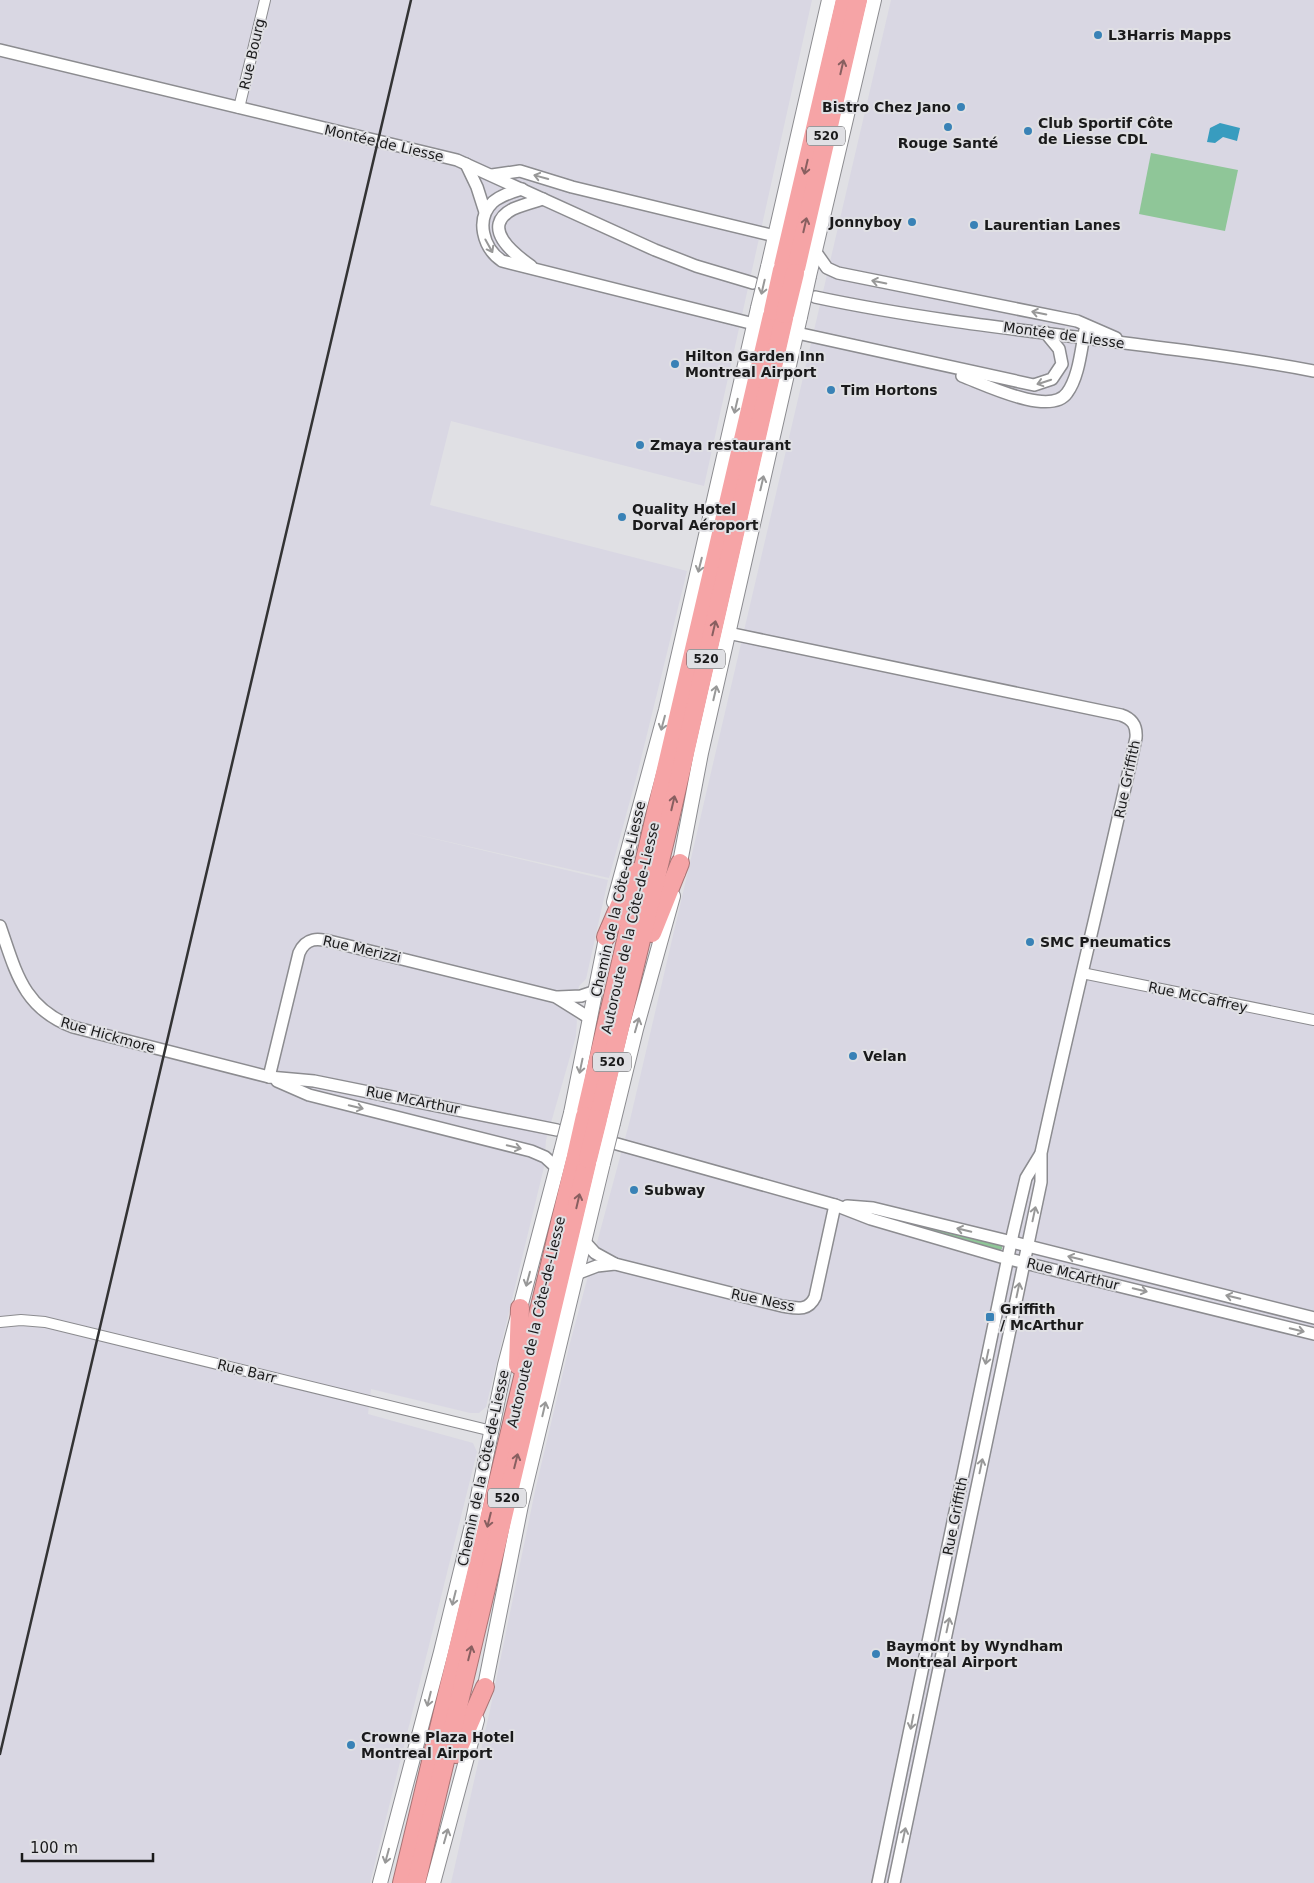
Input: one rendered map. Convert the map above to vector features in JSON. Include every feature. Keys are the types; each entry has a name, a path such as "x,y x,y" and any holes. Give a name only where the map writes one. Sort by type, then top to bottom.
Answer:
{"highway":[{"name":"Autoroute de la Côte-de-Liesse","path":"592,1118 626,1004 788,271 845,0"},
{"name":"Autoroute de la Côte-de-Liesse","path":"788,271 858,0"},
{"name":"Autoroute de la Côte-de-Liesse","path":"416,1883 422,1830 516,1405 592,1118 662,794 779,312"},
{"path":"606,937 627,891 662,794"},
{"path":"626,1004 680,863"},
{"name":"Autoroute de la Côte-de-Liesse","path":"402,1883 422,1830 582,1157"},
{"path":"516,1405 520,1308"},
{"path":"395,1883 422,1830 485,1688"}],"main road":[{"name":"Chemin de la Côte-de-Liesse","path":"779,312 788,271 775,236 829,0"},
{"name":"Chemin de la Côte-de-Liesse","path":"788,271 816,251 874,0"},
{"name":"Chemin de la Côte-de-Liesse","path":"592,1118 591,1019 606,937 666,710 754,324 779,312"},
{"name":"Chemin de la Côte-de-Liesse","path":"432,1883 485,1688 521,1505 584,1241 582,1157 592,1118 636,1029 666,926 680,863 701,753 797,333 779,312"},
{"name":"Chemin de la Côte-de-Liesse","path":"380,1883 441,1652 472,1525 520,1308 557,1168 582,1157"}],"street":[{"name":"Rue Bourg","path":"240,108 265,0"},
{"name":"Montée de Liesse","path":"0,50 466,164 683,261 753,283"},
{"path":"466,164 486,212"},
{"path":"492,176 516,171 572,188 775,236"},
{"path":"522,189 497,199 486,212 482,224 483,232 493,253 508,263 532,267 754,324"},
{"path":"532,267 507,248 501,238 500,227 503,218 512,210 543,199"},
{"path":"816,251 827,268 838,273 1086,324 1126,343"},
{"name":"Montée de Liesse","path":"815,297 887,311 1084,336 1314,371"},
{"path":"930,364 1001,391 1041,402 1055,402 1064,397 1071,387 1086,324"},
{"path":"797,333 1022,384 1045,383 1058,374 1062,360 1059,348 1045,332"},
{"name":"Rue Griffith","path":"728,633 1121,715 1131,720 1136,728 1136,738 1102,896 1082,973 1041,1153 1041,1182 894,1883"},
{"name":"Rue Hickmore","path":"0,926 23,987 35,1004 57,1021 92,1033 269,1077"},
{"name":"Rue Merizzi","path":"269,1077 299,953 303,945 310,940 333,942 556,997 584,995 596,991"},
{"name":"Rue McCaffrey","path":"1082,973 1314,1020"},
{"name":"Rue Merizzi","path":"556,997 591,1019"},
{"path":"269,1077 309,1095 530,1151 545,1157 557,1168"},
{"name":"Rue McArthur","path":"269,1077 314,1081 557,1130"},
{"name":"Rue McArthur","path":"616,1144 835,1206 871,1219 1008,1258 1314,1334"},
{"name":"Rue Griffith","path":"878,1883 1011,1242 1026,1178 1041,1153"},
{"name":"Rue McArthur","path":"835,1206 873,1208 1314,1318"},
{"name":"Rue Ness","path":"584,1241 595,1253 615,1264 782,1306 804,1308 811,1305 816,1298 835,1206"},
{"name":"Rue Ness","path":"576,1274 592,1267 615,1264"},
{"name":"Rue Barr","path":"0,1322 21,1320 45,1322 492,1431"},
{"path":"918,1689 934,1692"},
{"path":"905,1754 920,1758"}],"shaded area":[{"path":"0,0 812,0 704,486 451,421 430,505 687,571 638,771 609,878 401,831 608,880 586,979 579,986 574,1016 577,1020 576,1036 546,1140 544,1167 486,1407 479,1413 470,1413 371,1389 368,1414 473,1443 477,1452 370,1883 0,1883"},
{"path":"891,0 1314,0 1314,1883 451,1883 490,1710 535,1491 570,1343 630,1120"}],"green space":[{"path":"1151,153 1238,170 1225,231 1139,214"},
{"path":"918,1225 1002,1245 1002,1249 999,1251 917,1227"}],"water":[{"path":"1220,123 1240,128 1237,141 1223,137 1215,143 1207,142 1210,128"}],"railway":[{"path":"0,1754 411,0"}],"place":[{"name":"L3Harris Mapps","path":"1098,35"},
{"name":"Bistro Chez Jano","path":"961,107"},
{"name":"Rouge Santé","path":"948,127"},
{"name":"Club Sportif Côte de Liesse CDL","path":"1028,131"},
{"name":"Jonnyboy","path":"912,222"},
{"name":"Laurentian Lanes","path":"974,225"},
{"name":"Hilton Garden Inn Montreal Airport","path":"675,364"},
{"name":"Tim Hortons","path":"831,390"},
{"name":"Zmaya restaurant","path":"640,445"},
{"name":"Quality Hotel Dorval Aéroport","path":"622,517"},
{"name":"SMC Pneumatics","path":"1030,942"},
{"name":"Velan","path":"853,1056"},
{"name":"Subway","path":"634,1190"},
{"name":"Griffith / McArthur","path":"990,1317"},
{"name":"Baymont by Wyndham Montreal Airport","path":"876,1654"},
{"name":"Crowne Plaza Hotel Montreal Airport","path":"351,1745"}]}
